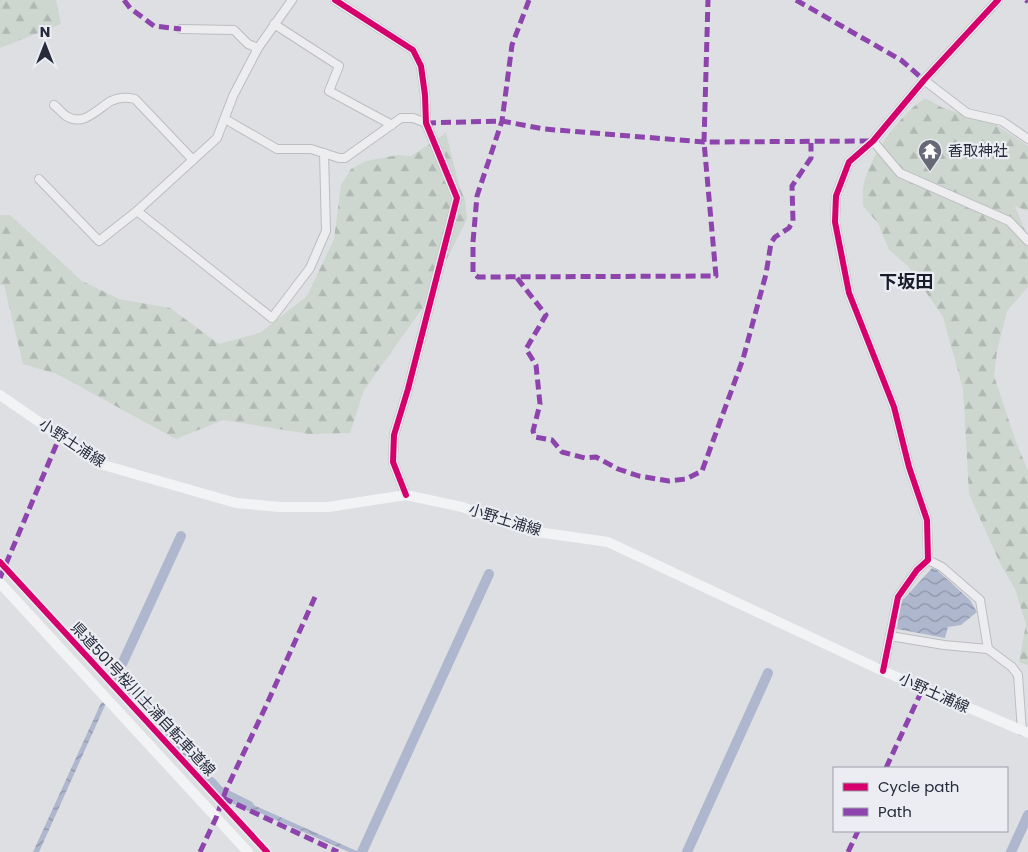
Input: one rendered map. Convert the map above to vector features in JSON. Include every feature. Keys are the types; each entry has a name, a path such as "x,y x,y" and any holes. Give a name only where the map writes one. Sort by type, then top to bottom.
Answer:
{"main road":[{"name":"小野土浦線","path":"0,395 100,464 236,503 280,507 328,507 406,494 462,507 530,531 608,542 883,671 1025,732"},
{"path":"0,583 248,852"}],"street":[{"path":"38,179 99,241 137,211 217,138 233,96 258,48 292,0"},
{"path":"335,0 413,50 422,76 426,122 456,198 408,389 394,435 393,462 406,494"},
{"path":"883,671 898,596 917,570 928,560 927,520 909,467 894,406 849,293 835,222 836,196 849,162 873,141 924,80 998,0"},
{"path":"274,24 339,66 329,91 392,124"},
{"path":"181,29 234,30 248,44 258,48"},
{"path":"924,80 967,112 1002,121 1028,139"},
{"path":"54,105 66,116 77,120 87,118 113,100 125,97 134,99 192,160"},
{"path":"225,119 277,149 311,149 339,158 346,158 401,118 426,122"},
{"path":"873,141 900,173 1010,222 1028,241"},
{"path":"137,211 272,318 310,268 326,230 324,153"},
{"path":"928,560 942,567 980,600 988,649"},
{"path":"890,636 944,645 988,649 1012,666 1018,675 1025,732"}],"green space":[{"path":"0,0 56,0 61,24 0,48"},
{"path":"925,98 943,108 993,123 1028,146 1028,211 1015,206 1028,238 1028,287 1007,311 997,351 994,376 1028,471 1028,665 1019,662 1026,624 1015,589 1000,563 969,494 963,389 943,317 908,266 889,250 878,223 863,206 864,183 873,159 896,125"},
{"path":"446,133 459,185 465,200 467,219 422,309 364,390 350,433 309,434 223,420 176,439 57,374 23,364 4,285 0,285 0,215 10,215 82,281 119,299 170,308 219,344 260,333 307,296 334,239 341,185 351,169 366,161 398,155 411,156"}],"water":[{"path":"932,568 937,570 970,600 977,612 961,625 948,627 945,638 897,629 901,602"},
{"path":"121,675 220,789 217,794 113,676"},
{"path":"107,701 39,852 33,852 101,703"},
{"path":"238,798 359,852 349,852 235,802"}],"waterway":[{"path":"126,685 117,675 181,536"},
{"path":"362,852 489,574"},
{"path":"687,852 768,673"},
{"path":"211,782 219,791 249,806"},
{"path":"1011,852 1028,815"}],"marked path":[{"path":"124,0 130,8 154,26 181,29"},
{"path":"529,0 512,45 502,121 477,196 473,242 473,273 478,277 716,276 704,142 708,0"},
{"path":"796,0 901,60 924,80"},
{"path":"426,123 502,121 544,129 704,142 873,141"},
{"path":"517,278 546,315 526,349 536,365 540,404 533,431 535,437 552,440 562,452 585,458 596,457 618,469 639,476 669,481 686,479 702,471 743,359 766,274 771,243 775,237 789,228 793,221 792,186 811,158 811,143"},
{"path":"0,578 60,436"},
{"path":"200,852 216,818 226,790 315,597"},
{"path":"886,767 923,688"},
{"path":"223,798 338,852"},
{"path":"848,852 858,832"}],"cycle path":[{"path":"335,0 413,50 421,66 426,123 457,198 408,389 394,435 393,462 406,495"},
{"path":"883,671 898,597 917,570 928,560 927,520 909,467 894,407 849,293 835,222 836,196 849,162 873,141 924,80 998,0"},
{"name":"県道501号桜川土浦自転車道線","path":"0,562 267,852"}],"place":[{"name":"香取神社","path":"930,172"}],"district":[{"name":"下坂田","path":"906,282"}]}
